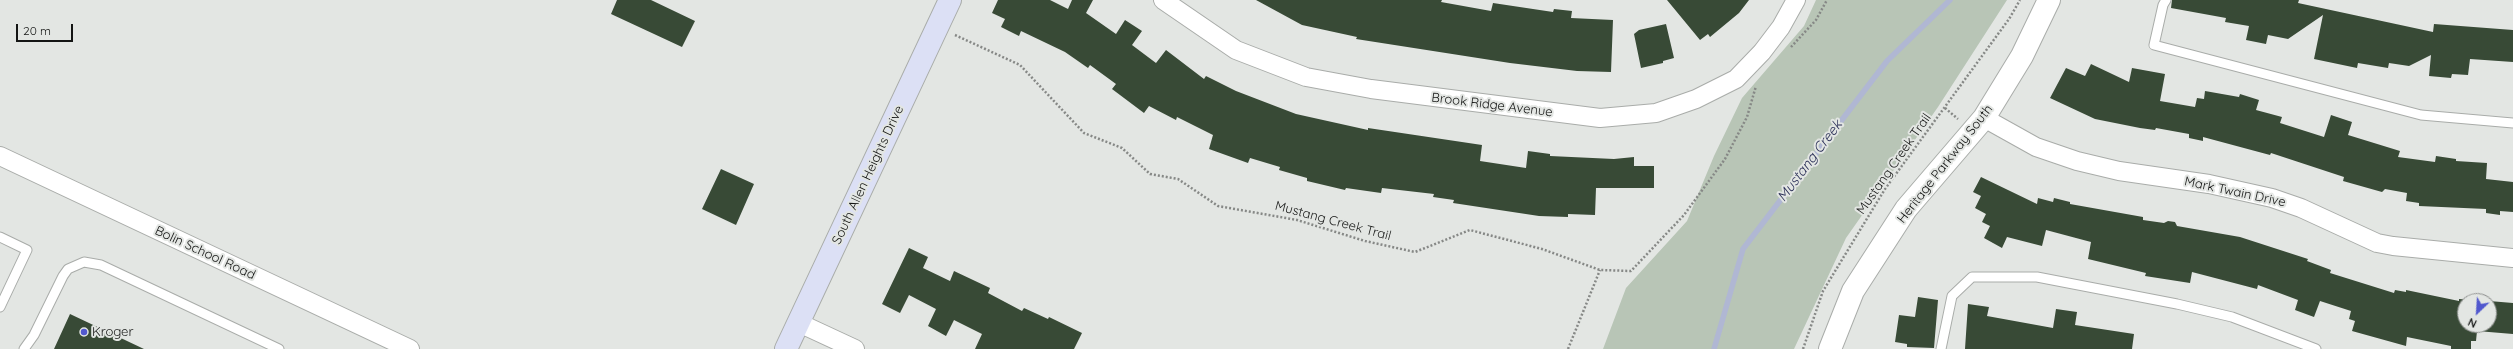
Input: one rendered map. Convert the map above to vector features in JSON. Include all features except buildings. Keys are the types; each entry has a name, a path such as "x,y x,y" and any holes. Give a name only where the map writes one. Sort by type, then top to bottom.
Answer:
{"main road":[{"name":"South Allen Heights Drive","path":"786,349 950,0"}],"street":[{"name":"Brook Ridge Avenue","path":"1163,0 1236,50 1306,77 1371,89 1600,118 1656,113 1696,99 1736,79 1762,52 1781,27 1796,0"},
{"name":"Heritage Parkway South","path":"1830,349 1853,291 1906,209 1984,118 2022,56 2049,0"},
{"name":"Mark Twain Drive","path":"1984,118 2036,147 2077,161 2119,172 2209,184 2272,198 2301,208 2377,243 2393,246 2513,258"},
{"name":"Bolin School Road","path":"0,156 410,349"},
{"path":"799,323 855,349"}],"lane":[{"path":"2166,0 2163,5 2154,45 2421,115 2513,123"},
{"path":"0,237 27,250 0,307"},
{"path":"24,349 34,335 63,276 68,269 84,262 101,265 279,349"},
{"path":"1941,349 1952,296 1972,277 2037,277 2177,304 2232,317 2316,349"},
{"path":"32,349 34,335"}],"path":[{"path":"1786,52 1816,20 1827,0"},
{"name":"Mustang Creek Trail","path":"1803,349 1823,292 1885,190 2009,19 2020,0"},
{"name":"Mustang Creek Trail","path":"957,28 954,35 1020,65 1084,133 1122,148 1150,174 1178,179 1218,206 1297,220 1365,241 1415,252 1470,230 1542,249 1600,270 1631,271 1684,215 1725,159 1747,117 1756,84"},
{"path":"1568,349 1600,270"}],"green space":[{"path":"1816,0 2007,0 1938,107 1846,238 1794,349 1603,349 1626,288 1687,221 1714,156 1742,98 1804,26"}],"waterway":[{"name":"Mustang Creek","path":"1714,349 1743,249 1887,61 1950,0"}],"place":[{"name":"Kroger","path":"84,332"}]}
